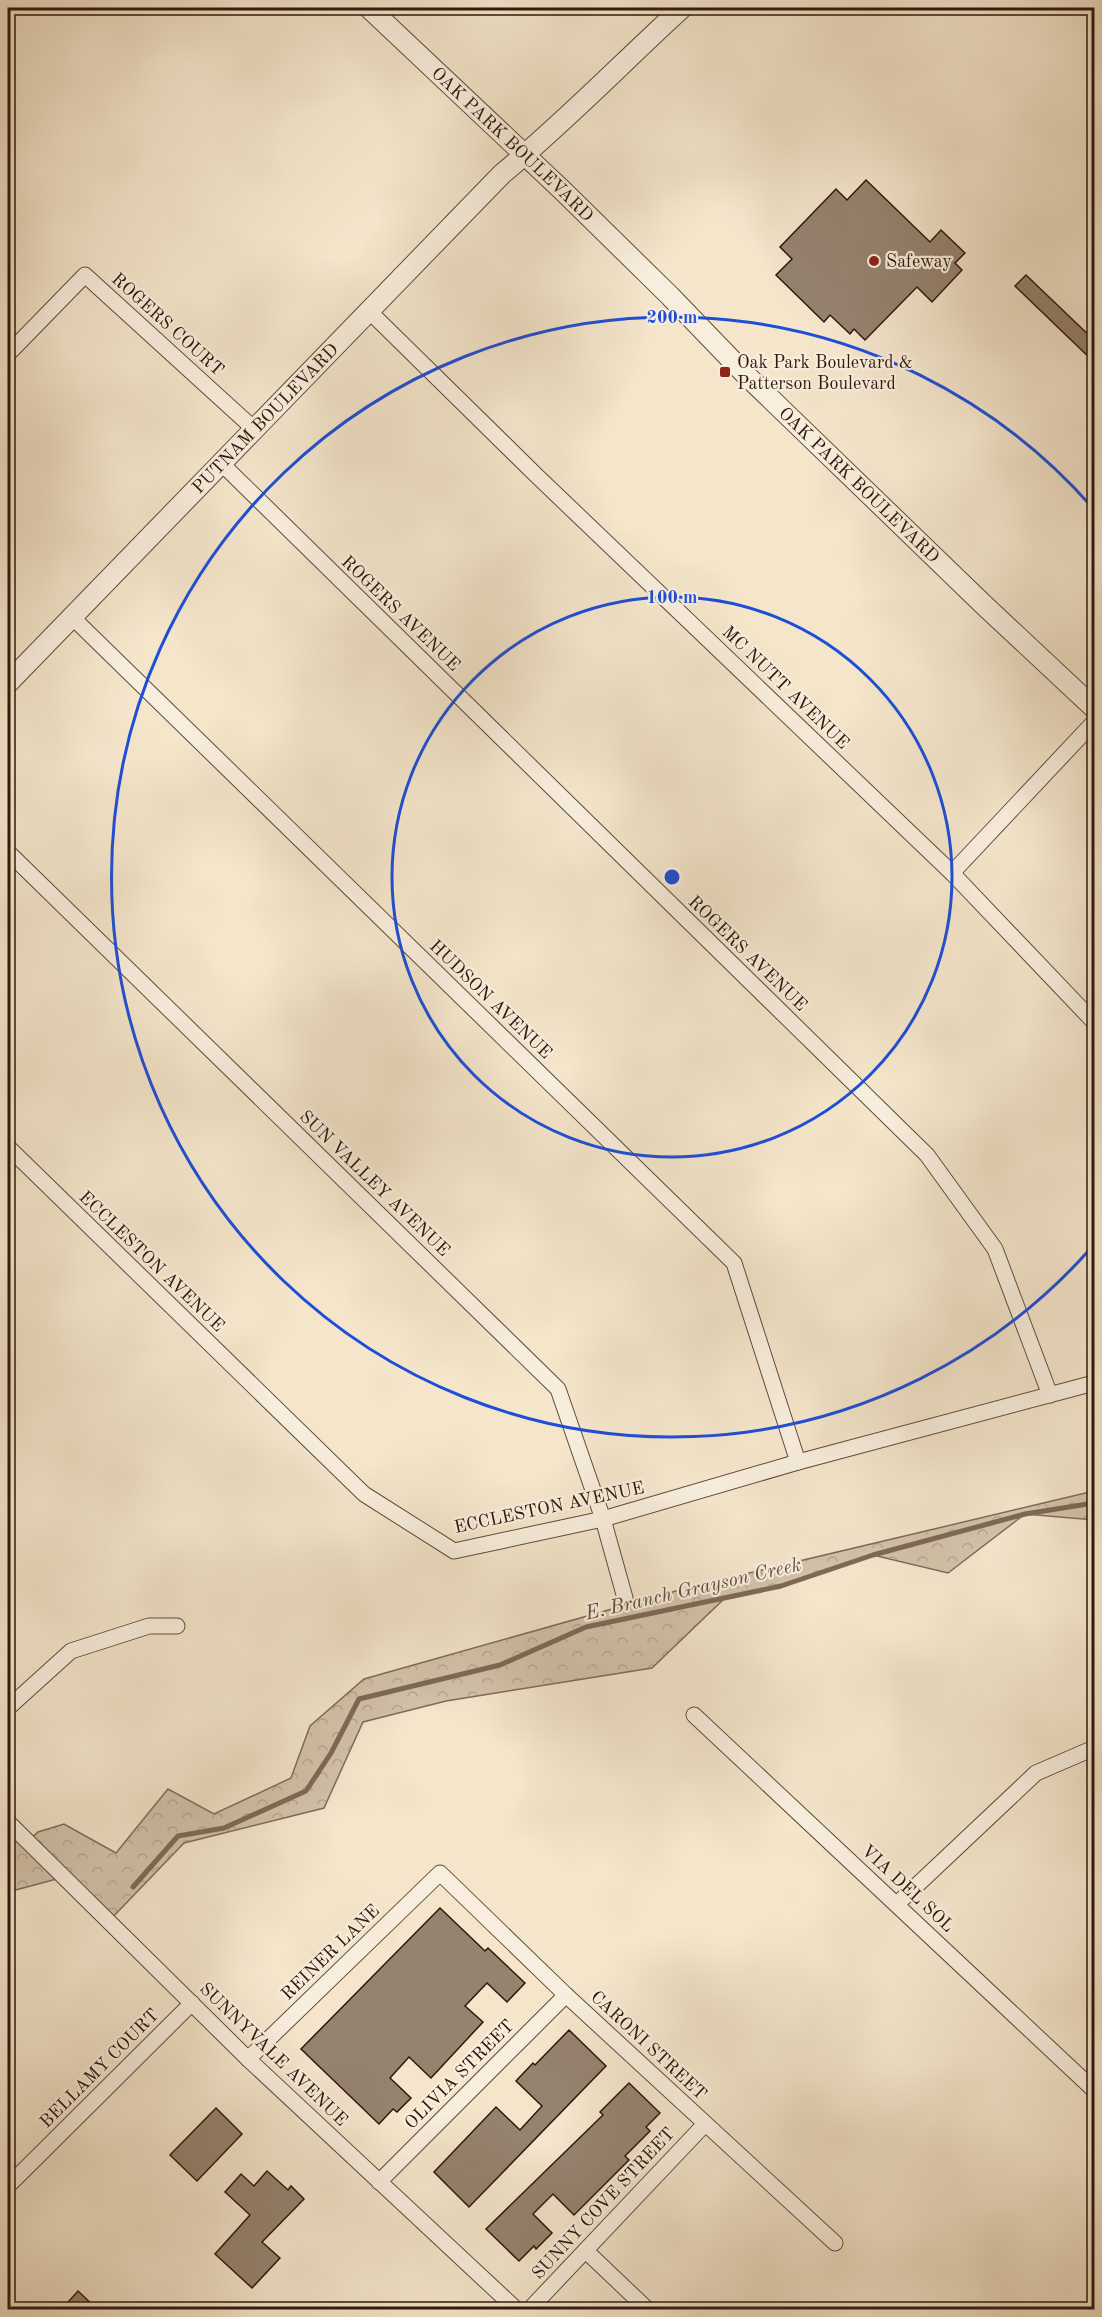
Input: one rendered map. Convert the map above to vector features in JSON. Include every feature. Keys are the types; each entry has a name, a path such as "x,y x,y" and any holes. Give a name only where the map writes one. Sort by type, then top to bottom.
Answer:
{"street":[{"name":"OAK PARK BOULEVARD","path":"369,8 525,155 670,296 748,377 978,599 1095,708"},
{"name":"PUTNAM BOULEVARD","path":"8,682 502,174 550,135 590,93 682,8"},
{"name":"ROGERS COURT","path":"8,354 85,275 253,428"},
{"name":"MC NUTT AVENUE","path":"368,310 555,494 952,873 1095,1022"},
{"name":"ROGERS AVENUE","path":"220,462 927,1155 995,1249 1050,1395"},
{"name":"HUDSON AVENUE","path":"71,616 734,1263 798,1462"},
{"path":"952,873 1095,722"},
{"name":"SUN VALLEY AVENUE","path":"8,852 558,1389 603,1519 625,1598"},
{"name":"ECCLESTON AVENUE","path":"8,1147 364,1494 454,1551 603,1519 798,1462 1095,1383"},
{"path":"8,1708 71,1651 149,1626 177,1626"},
{"name":"VIA DEL SOL","path":"694,1715 1095,2090"},
{"path":"897,1904 1036,1773 1095,1748"},
{"name":"SUNNYVALE AVENUE","path":"8,1822 248,2059 517,2310"},
{"name":"CARONI STREET","path":"440,1873 566,1995 834,2243"},
{"name":"REINER LANE","path":"248,2059 440,1873"},
{"name":"OLIVIA STREET","path":"379,2182 566,1995"},
{"name":"BELLAMY COURT","path":"8,2186 192,2003"},
{"name":"SUNNY COVE STREET","path":"529,2310 705,2124"},
{"path":"586,2251 648,2310"}],"green space":[{"path":"1094,1491 1094,1520 1025,1514 948,1573 873,1555 781,1586 725,1598 652,1668 446,1701 363,1722 324,1808 184,1843 109,1921 64,1877 8,1892 8,1824 28,1841 38,1832 64,1824 116,1853 168,1789 214,1814 291,1778 310,1726 364,1679 690,1587"}],"building":[{"name":"Safeway","path":"866,180 930,242 941,230 965,253 955,263 962,270 932,302 917,287 865,340 854,329 850,334 830,315 824,322 776,275 792,259 780,247 836,189 847,200"},
{"path":"1026,275 1095,341 1095,363 1015,286"},
{"path":"440,1908 485,1951 488,1948 525,1983 507,2002 487,1983 465,2006 483,2022 431,2078 409,2057 390,2078 411,2098 397,2112 393,2109 379,2124 301,2049"},
{"path":"569,2030 606,2066 469,2207 434,2172 496,2107 520,2130 542,2106 516,2081"},
{"path":"629,2083 660,2113 646,2127 650,2131 625,2156 629,2160 574,2215 553,2194 533,2214 552,2233 536,2249 534,2246 519,2261 486,2229 603,2115 600,2112"},
{"path":"216,2108 242,2134 197,2181 170,2155"},
{"path":"267,2171 288,2190 291,2186 304,2199 262,2242 280,2258 252,2288 215,2254 250,2215 225,2192 241,2174 254,2186"},
{"path":"78,2291 98,2310 61,2310"}],"waterway":[{"name":"E. Branch Grayson Creek","path":"133,1887 178,1836 224,1828 306,1791 331,1753 359,1699 500,1665 586,1627 781,1586 873,1555 1025,1514 1094,1503"}],"place":[{"name":"Safeway","path":"874,261"},
{"name":"Oak Park Boulevard & Patterson Boulevard","path":"725,372"}]}
